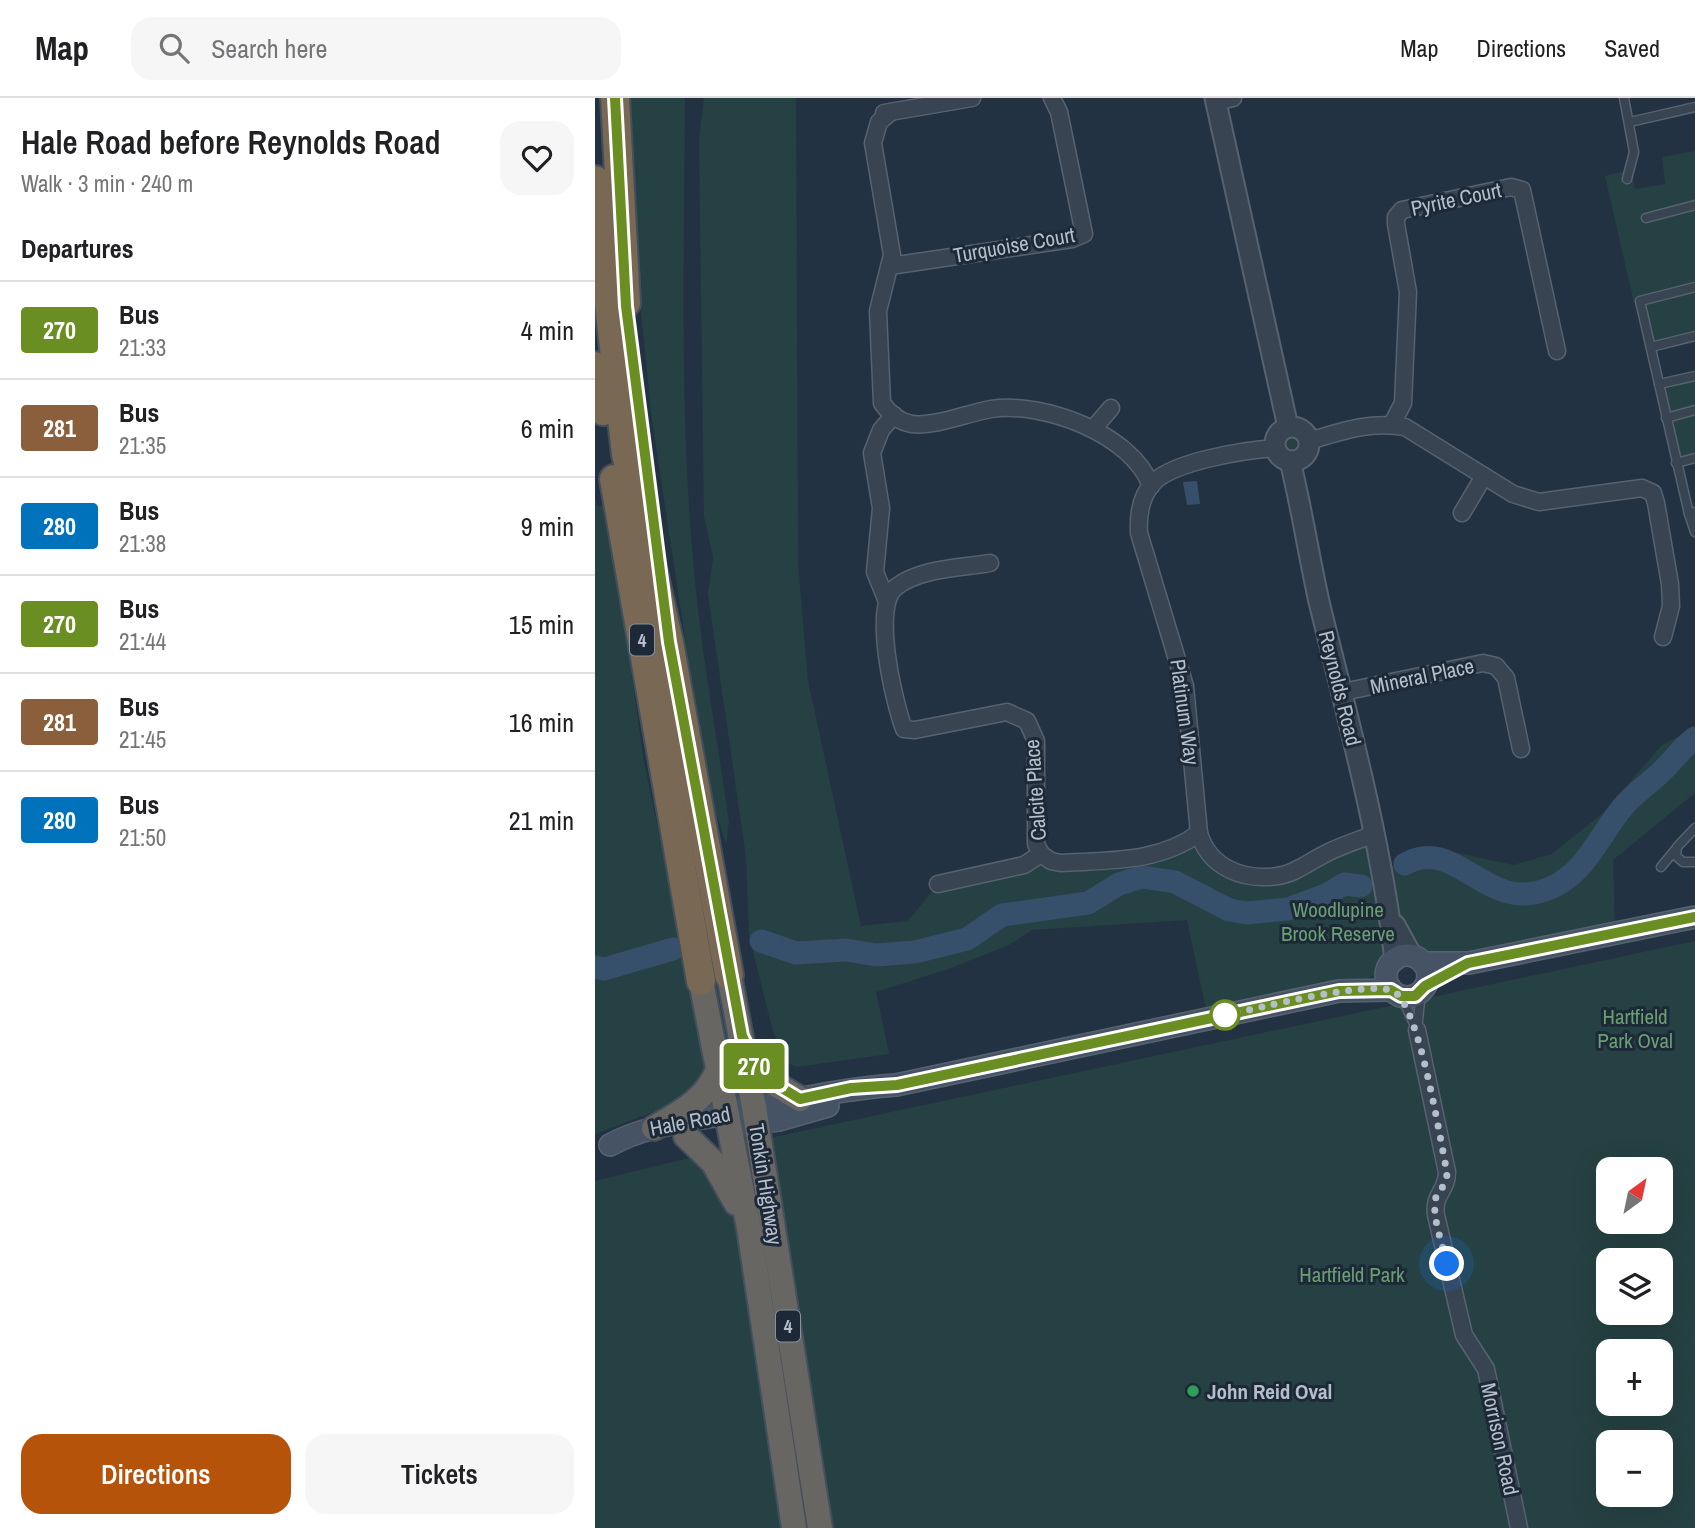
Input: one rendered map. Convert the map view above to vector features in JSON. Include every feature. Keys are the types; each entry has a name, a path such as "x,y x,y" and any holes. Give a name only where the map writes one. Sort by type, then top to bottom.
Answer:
{"highway":[{"path":"615,98 626,306 669,642"},
{"name":"Tonkin Highway","path":"595,180 626,454 669,642 742,1036 820,1528"},
{"name":"Tonkin Highway","path":"595,366 701,981 749,1228 794,1528"},
{"path":"742,1036 762,1076 800,1099"},
{"path":"654,1128 700,1099 711,1088 718,1070"},
{"path":"686,1136 713,1162 749,1228"}],"main road":[{"name":"Hale Road","path":"755,1116 800,1099 851,1088 897,1085 1695,917"},
{"name":"Hale Road","path":"602,1146 633,1132 654,1128 857,1101 897,1085"},
{"name":"Hale Road","path":"602,1146 637,1146 686,1136 728,1120"}],"street":[{"path":"972,98 871,116 892,255 877,311 881,397 894,415 906,422 920,424 993,409 1025,408 1059,415 1093,429 1143,471 1151,486 1170,472 1257,449 1304,455 1309,441"},
{"name":"Turquoise Court","path":"890,265 1072,239 1084,234 1059,112 1052,98"},
{"path":"1221,99 1288,427"},
{"path":"874,133 883,117 891,112"},
{"name":"Pyrite Court","path":"1392,424 1403,402 1408,292 1396,224 1396,217 1402,210 1511,187 1522,190 1557,351"},
{"path":"1093,429 1111,408"},
{"path":"886,599 874,572 881,508 872,453 881,430 894,415"},
{"path":"1309,441 1361,425 1405,426 1513,495 1539,502 1642,488 1653,494 1670,584 1671,606 1663,636"},
{"path":"1283,454 1279,433 1288,427 1299,428 1309,441"},
{"name":"Reynolds Road","path":"1283,454 1343,692 1390,915 1407,977"},
{"path":"1462,513 1484,476"},
{"name":"Platinum Way","path":"1151,486 1141,507 1139,533 1183,676 1200,838"},
{"path":"886,599 893,588 912,577 990,563"},
{"name":"Calcite Place","path":"886,599 883,627 904,729 915,730 1007,712 1027,721 1036,741 1036,844 1041,854"},
{"name":"Mineral Place","path":"1343,692 1483,663 1496,666 1506,678 1521,749"},
{"path":"938,884 1024,865 1041,854 1051,861 1061,863 1126,859 1145,857 1200,838 1222,867 1237,873 1279,876 1374,834"},
{"name":"Morrison Road","path":"1416,1030 1447,1172 1446,1184 1435,1201 1436,1215 1464,1335 1486,1369 1519,1528"}],"lane":[{"path":"1625,98 1634,152 1627,179"},
{"path":"1630,122 1695,107"},
{"path":"1646,218 1695,205"},
{"path":"1695,287 1640,301 1676,463 1692,513 1695,532"},
{"path":"1651,347 1695,336"},
{"path":"1659,384 1695,376"},
{"path":"1666,418 1695,410"},
{"path":"1676,463 1695,458"},
{"path":"1661,867 1695,828"},
{"path":"1677,848 1676,856 1683,862 1695,862"},
{"name":"Morrison Road","path":"1407,977 1416,1030"},
{"name":"Morrison Road","path":"1407,977 1416,1030"}],"green space":[{"path":"624,98 685,98 684,345 687,469 699,620 729,822 726,844 707,783 652,420 634,243"},
{"name":"Woodlupine Brook Reserve","path":"704,98 796,98 798,564 808,681 861,926 908,921 938,884 1051,861 1145,857 1202,843 1210,855 1259,876 1374,834 1382,867 1458,853 1513,865 1552,854 1603,813 1662,745 1695,728 1695,793 1613,860 1615,934 1519,955 1412,956 1390,964 1387,970 1339,991 1208,1019 1187,920 1032,930 1009,945 948,969 876,992 889,1054 797,1067 787,1063 773,1031 749,935 746,857 708,594 713,558 704,516 699,140"},
{"path":"1695,151 1695,336 1651,347 1640,301 1634,303 1605,176 1625,171 1632,173 1635,189 1665,184 1662,157"},
{"path":"1695,376 1695,458 1676,463 1659,384"},
{"path":"1284,434 1292,434 1297,443 1295,450 1284,452 1279,447 1279,439"},
{"path":"595,497 597,506 607,505 644,762 708,1067 685,1100 595,1134"},
{"name":"Hartfield Park","path":"1695,941 1695,1528 595,1528 595,1181 779,1136"}],"water":[{"path":"1197,481 1200,504 1187,505 1183,482"}],"waterway":[{"path":"1405,864 1424,858 1441,859 1506,892 1526,894 1548,889 1572,875 1626,803 1695,738"},
{"path":"761,941 796,953 846,950 876,955 915,952 967,939 1002,915 1088,903 1119,884 1142,877 1175,882 1229,910 1247,913 1288,909 1328,894 1344,884 1361,886"},
{"path":"595,967 604,969 673,949"}],"bus line":[{"name":"270","path":"615,98 626,306 669,642 742,1036 755,1067 762,1076 786,1094 800,1099 851,1088 897,1085 1339,991 1391,990 1401,996 1415,996 1425,986 1468,963 1695,917"}],"place":[{"name":"John Reid Oval","path":"1193,1391"}],"route":[{"path":"1225,1015 1339,991 1391,990 1401,996 1416,1030 1447,1172 1446,1184 1436,1195 1435,1207 1447,1264"}],"park label":[{"name":"Hartfield Park Oval","path":"1635,1028"}]}
